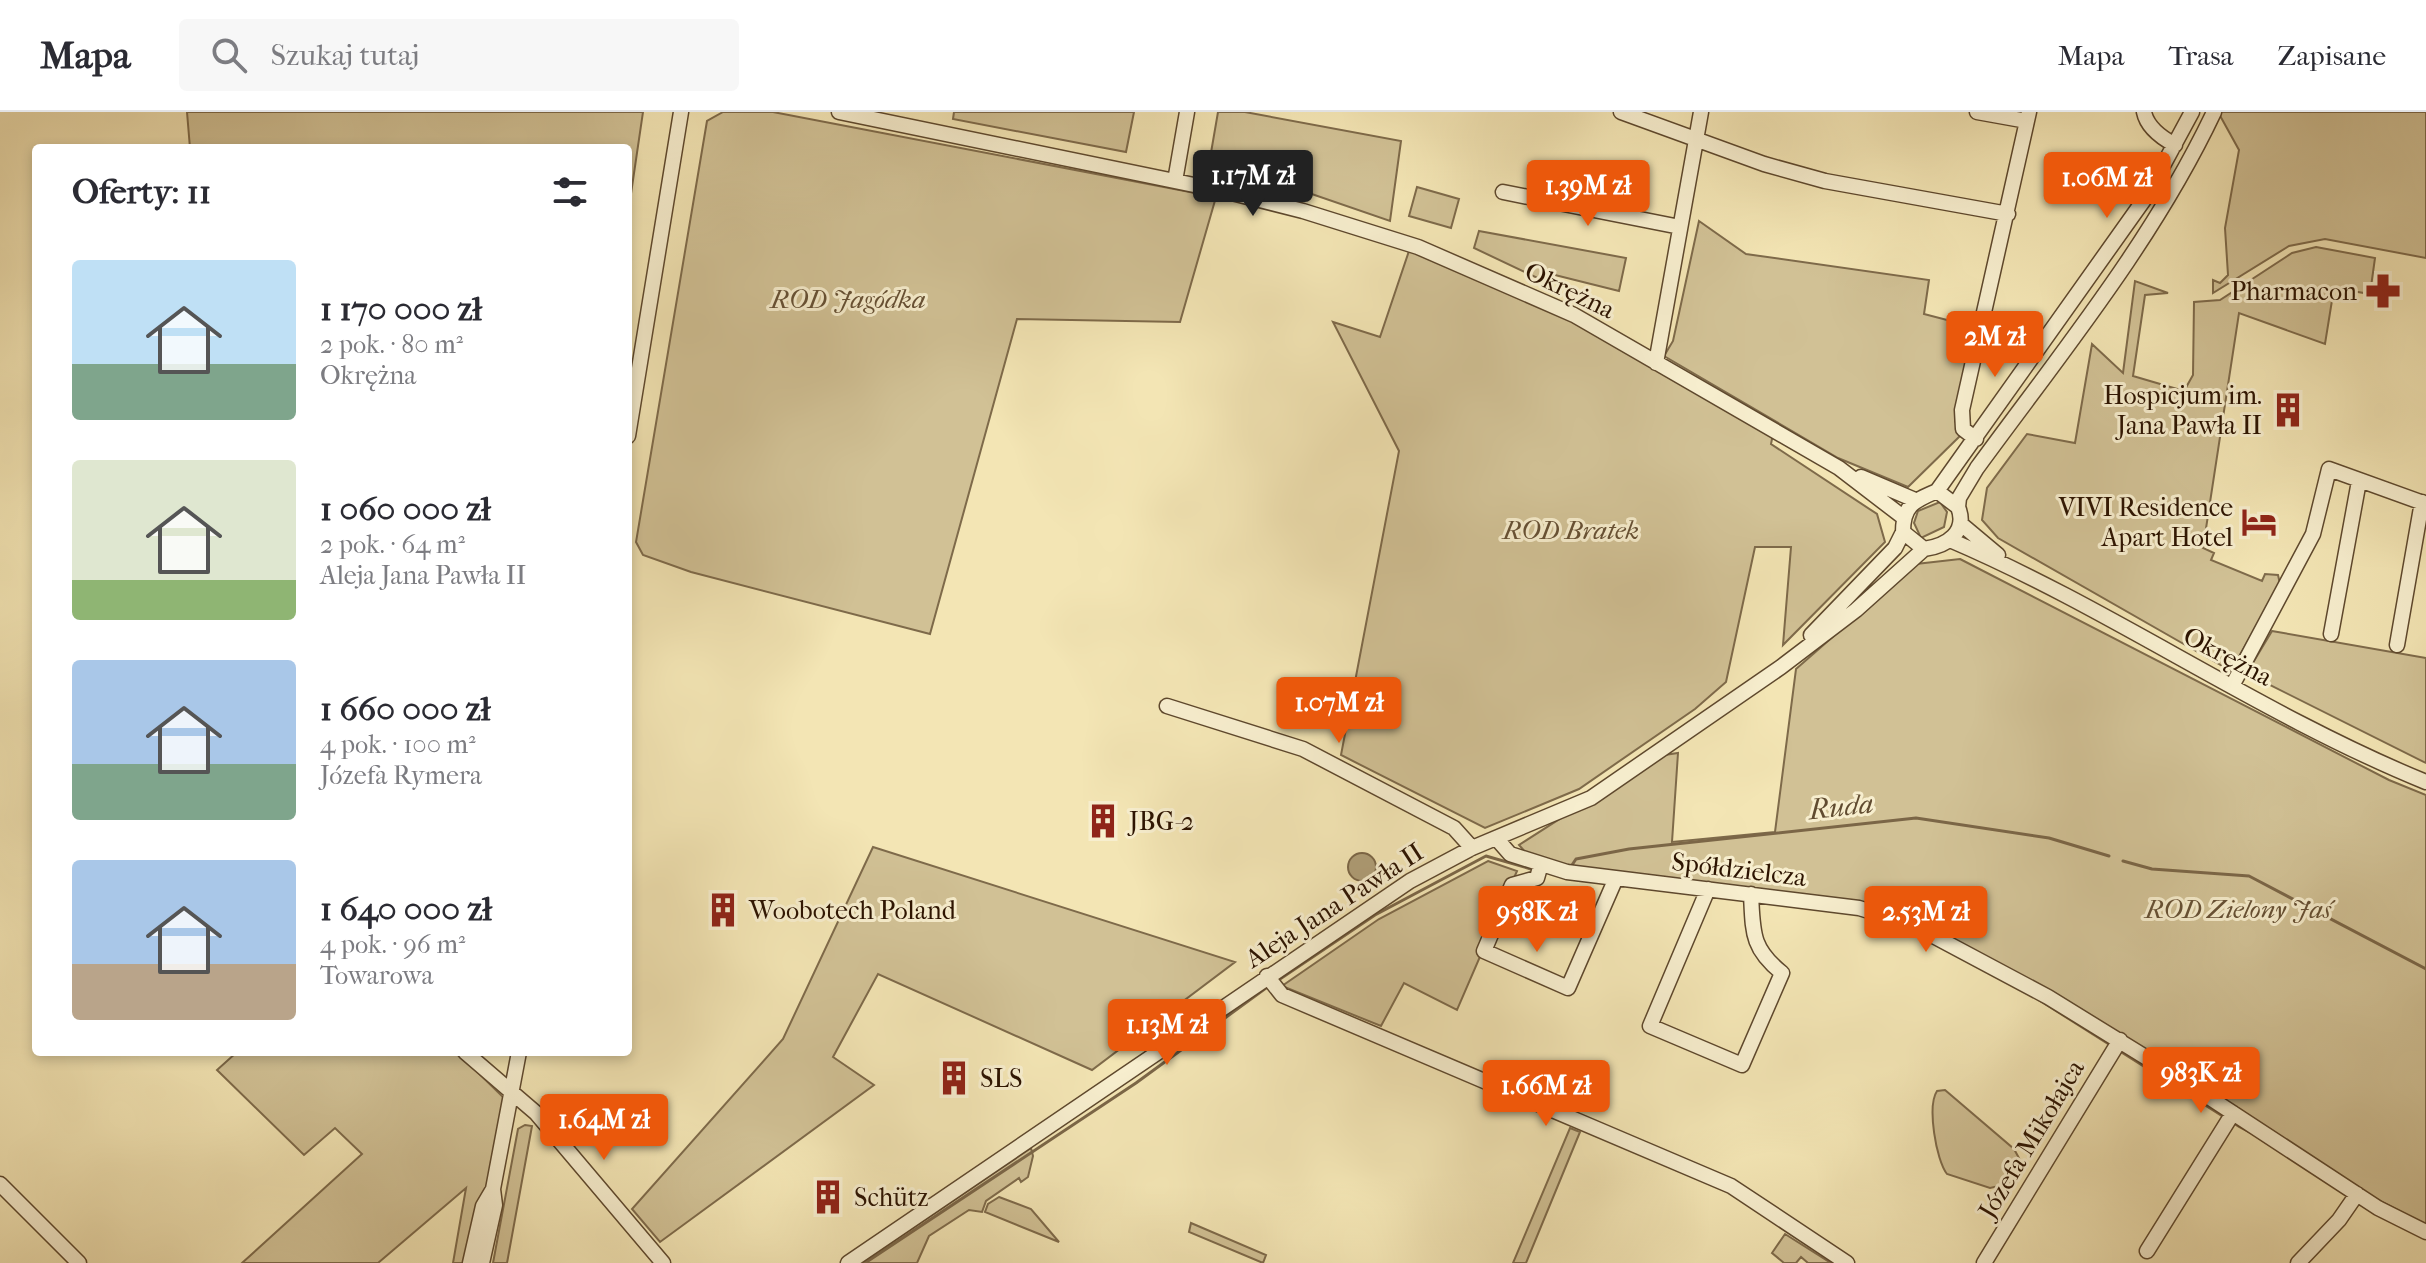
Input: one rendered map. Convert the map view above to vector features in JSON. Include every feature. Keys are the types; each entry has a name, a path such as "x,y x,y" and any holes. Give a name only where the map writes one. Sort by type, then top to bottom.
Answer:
{"street":[{"path":"632,411 681,112"},
{"path":"675,145 691,112"},
{"name":"Okrężna","path":"839,112 1175,181 1303,211 1418,247 1574,315 1839,468 1915,500"},
{"path":"1175,181 1187,112"},
{"path":"1621,112 1764,164 1825,181 2008,214"},
{"path":"1656,363 1701,112"},
{"path":"1976,439 1963,429 1962,410 2028,117 1977,112"},
{"path":"2144,112 2156,131 2175,145"},
{"path":"2192,112 2146,197 1976,439 1937,491 1915,500 1903,525 1924,549 1938,548 1950,540 1961,524 1959,498 1977,468 2140,243 2194,154 2214,112"},
{"path":"1503,192 1680,227"},
{"name":"Okrężna","path":"1839,468 1903,525"},
{"path":"2232,686 2313,534 2329,469 2424,503 2397,645"},
{"path":"2331,634 2359,481"},
{"path":"1937,491 1958,507"},
{"name":"Okrężna","path":"1961,524 2011,566"},
{"name":"Aleja Jana Pawła II","path":"1781,667 1895,548 1903,525"},
{"name":"Okrężna","path":"1950,540 2011,566 2232,686 2426,782"},
{"name":"Aleja Jana Pawła II","path":"848,1263 1410,881 1472,848 1591,798 1781,667 1856,610 1924,549"},
{"path":"1167,706 1303,749 1454,828 1472,848"},
{"name":"Spółdzielcza","path":"1496,838 1510,854 1567,872 1886,914 2048,997 2120,1040 2357,1194 2426,1232"},
{"path":"1541,864 1537,878 1512,885 1484,951 1568,988 1616,878"},
{"path":"1708,889 1650,1026 1742,1065 1782,973 1763,958 1753,938 1751,894"},
{"path":"1267,976 1282,995 1731,1186 1847,1263"},
{"name":"Józefa Mikołajca","path":"1984,1263 2120,1040"},
{"path":"470,1056 536,1113 653,1246 663,1263"},
{"path":"482,1263 495,1205 493,1189 518,1056"},
{"path":"2147,1251 2233,1113"},
{"path":"0,1184 79,1263"},
{"path":"470,1263 483,1206 493,1189"},
{"path":"2298,1263 2339,1220 2357,1194"}],"green space":[{"path":"187,112 643,112 632,187 632,144 190,144"},
{"name":"ROD Jagódka","path":"723,112 773,112 1216,197 1180,322 1017,319 930,634 691,572 643,555 636,542 707,121"},
{"path":"954,112 1134,112 1126,152 953,119"},
{"path":"1218,112 1245,112 1401,141 1390,221 1303,191 1208,170"},
{"path":"2218,112 2426,112 2426,258 2325,239 2289,246 2213,293 2213,280 2220,283 2228,275 2225,228 2239,150"},
{"path":"1417,187 1459,199 1451,228 1409,216"},
{"path":"1699,221 1746,254 1929,280 1924,314 1974,327 1955,421 1962,434 1908,487 1838,458 1664,356 1673,341"},
{"path":"1479,231 1626,258 1619,291 1547,273 1546,282 1474,248"},
{"name":"ROD Bratek","path":"1411,245 1574,315 1774,429 1771,444 1877,514 1885,542 1783,645 1791,547 1755,547 1726,682 1695,709 1579,789 1485,828 1341,755 1399,451 1333,322 1380,337"},
{"path":"2316,247 2375,258 2370,294 2334,288 2325,344 2239,313 2203,548 2214,553 2211,560 2262,581 2265,574 2278,575 2280,584 2231,671 1998,538 1982,520 1987,488 2027,434 2075,443 2092,344 2123,373 2135,281 2168,293 2145,295 2133,376 2184,391 2193,375 2194,302 2220,300 2292,253"},
{"path":"1940,502 1947,512 1944,527 1921,538 1914,523 1918,511"},
{"name":"ROD Zielony Jaś","path":"1960,559 2389,780 2426,795 2426,1225 2239,1127 1906,916 1568,868 1527,854 1519,845 1658,756 1678,753 1672,842 1775,832 1796,669 1916,564"},
{"path":"2272,631 2426,658 2426,763 2254,677 2251,666"},
{"path":"873,847 1235,962 1092,1070 878,974 833,1057 874,1085 660,1242 632,1209 783,1039"},
{"path":"1488,861 1517,871 1457,1010 1404,983 1381,1026 1282,986 1379,919"},
{"path":"233,1056 461,1056 504,1098 493,1165 463,1263 453,1263 466,1188 378,1263 242,1263 362,1154 335,1128 304,1155 217,1070"},
{"path":"1945,1090 2014,1149 2020,1160 2017,1182 1990,1188 1947,1174 1939,1157 1933,1120 1934,1098 1937,1091"},
{"path":"525,1125 532,1126 507,1263 493,1263 518,1129"},
{"path":"1570,1128 1580,1132 1526,1263 1513,1263"},
{"path":"1031,1148 1033,1156 1028,1177 1021,1182 1019,1178 986,1201 982,1212 969,1210 929,1236 917,1263 861,1263"},
{"path":"999,1197 1031,1209 1059,1242 985,1212 988,1204"},
{"path":"1191,1223 1266,1255 1263,1263 1189,1232"},
{"path":"1785,1234 1831,1263 1808,1263 1801,1257 1796,1263 1784,1263 1772,1253"}],"shaded area":[{"path":"1362,853 1372,857 1376,867 1372,877 1362,881 1352,877 1348,867 1352,857"}],"waterway":[{"name":"Ruda","path":"1572,865 1576,859 1629,849 1916,818 2049,838 2109,856"},
{"path":"1280,979 1375,915 1486,856 1531,869"},
{"name":"Ruda","path":"2123,861 2152,869 2249,876 2426,969"},
{"path":"865,1263 1136,1083 1266,988"}],"place":[{"name":"Pharmacon","path":"2383,291"},
{"name":"Hospicjum im. Jana Pawła II","path":"2288,410"},
{"name":"VIVI Residence Apart Hotel","path":"2259,522"},
{"name":"JBG-2","path":"1103,821"},
{"name":"Woobotech Poland","path":"723,910"},
{"name":"SLS","path":"954,1078"},
{"name":"Schütz","path":"828,1197"}]}
